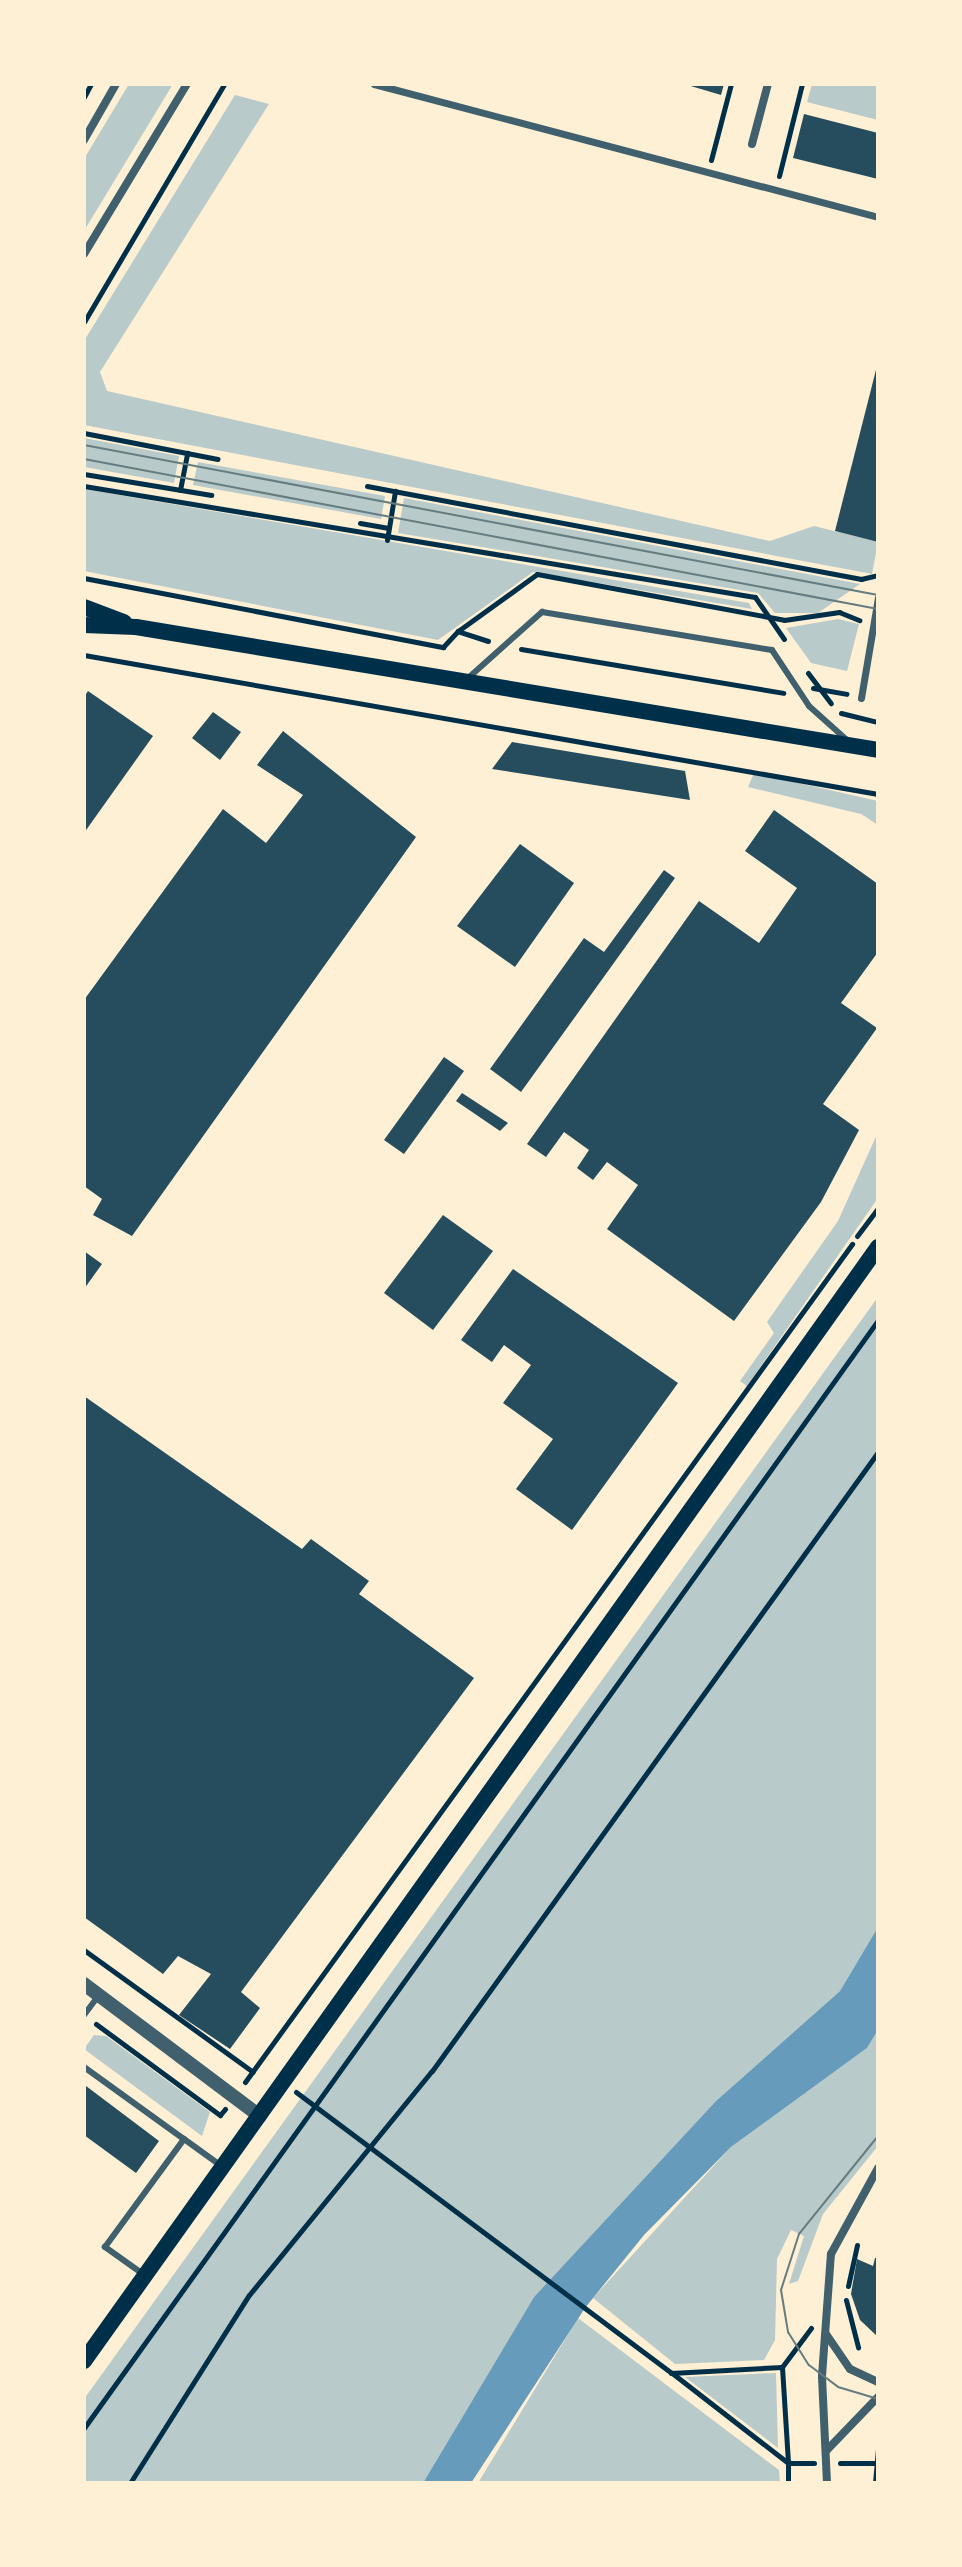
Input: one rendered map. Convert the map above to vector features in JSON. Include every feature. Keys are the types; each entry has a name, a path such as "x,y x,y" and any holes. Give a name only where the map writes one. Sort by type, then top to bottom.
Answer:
{"main road":[{"path":"84,607 136,627"},
{"path":"84,625 136,627 878,750"},
{"path":"84,2361 878,1247"}],"street":[{"path":"84,140 116,84"},
{"path":"84,254 187,84"},
{"path":"374,84 878,217"},
{"path":"752,144 768,84"},
{"path":"861,698 878,597"},
{"path":"84,1984 260,2116"},
{"path":"827,2483 825,2329 831,2254 878,2168"},
{"path":"825,2329 850,2369 878,2382"},
{"path":"826,2451 878,2397"}],"lane":[{"path":"462,683 542,612 558,614 772,650 809,706 854,746"},
{"path":"84,2015 99,1995"},
{"path":"84,2067 223,2167"},
{"path":"145,2276 105,2247 184,2139"}],"path":[{"path":"84,97 91,84"},
{"path":"84,322 224,84"},
{"path":"708,173 731,84"},
{"path":"775,191 802,84"},
{"path":"84,433 218,459"},
{"path":"180,490 187,453"},
{"path":"84,474 211,495"},
{"path":"84,486 387,540 755,597 793,652"},
{"path":"367,486 861,579 878,575"},
{"path":"387,540 395,491"},
{"path":"360,523 389,528"},
{"path":"84,578 443,647 458,631"},
{"path":"84,655 878,794"},
{"path":"802,663 839,713 878,722"},
{"path":"84,2015 220,2115 878,1208"},
{"path":"84,2428 878,1320"},
{"path":"130,2483 249,2295 368,2145 432,2071 878,1452"},
{"path":"84,1950 255,2069 283,2083 671,2373 788,2463 788,2483"},
{"path":"859,2238 847,2323 863,2354"},
{"path":"671,2373 782,2367"},
{"path":"875,2483 878,2445"}],"shaded area":[{"path":"129,84 173,84 84,231 84,159"},
{"path":"812,84 878,84 878,120 807,102"},
{"path":"235,95 269,104 100,372 107,391 770,541 814,526 878,542 872,574 84,425 84,341"},
{"path":"84,438 179,456 174,483 84,467"},
{"path":"198,462 385,496 381,519 193,485"},
{"path":"84,489 749,603 752,609 533,572 438,640 84,571"},
{"path":"404,498 860,584 818,613 775,613 758,593 398,533"},
{"path":"838,619 859,624 847,671 811,663 786,628"},
{"path":"754,773 878,801 878,825 861,814 748,787"},
{"path":"878,1132 878,1198 747,1386 740,1381 774,1333 767,1322 838,1221"},
{"path":"878,1297 878,1927 840,1991 716,2101 534,2297 423,2483 84,2483 84,2399"},
{"path":"878,2030 878,2146 823,2214 798,2281 789,2284 804,2236 791,2230 777,2259 775,2340 764,2360 675,2364 593,2298 731,2147 867,2048"},
{"path":"94,2035 106,2036 210,2112 202,2136 84,2049"},
{"path":"578,2318 779,2470 780,2483 478,2483"},
{"path":"776,2373 778,2448 685,2377"}],"water":[{"path":"878,1927 878,2030 867,2048 731,2147 644,2235 585,2308 471,2483 423,2483 534,2297 716,2101 840,1991"}],"building":[{"path":"684,84 724,84 721,95"},
{"path":"804,114 878,133 878,179 793,158"},
{"path":"878,362 878,542 835,531"},
{"path":"88,691 153,736 84,833 84,697"},
{"path":"213,712 241,732 220,760 192,738"},
{"path":"283,731 416,837 132,1236 93,1215 102,1199 84,1186 84,1000 223,809 266,843 303,795 257,765"},
{"path":"512,742 685,771 690,800 492,769"},
{"path":"774,810 878,884 878,952 841,1003 877,1028 823,1104 859,1130 821,1202 734,1321 607,1229 638,1185 607,1162 593,1180 577,1168 589,1150 564,1132 546,1157 527,1144 699,901 759,943 797,888 745,851"},
{"path":"520,844 574,883 515,967 457,926"},
{"path":"664,870 675,878 521,1092 490,1069 584,938 604,952"},
{"path":"444,1057 464,1071 404,1154 384,1140"},
{"path":"462,1093 508,1123 500,1131 456,1101"},
{"path":"443,1215 493,1251 433,1330 384,1293"},
{"path":"84,1251 102,1264 84,1289"},
{"path":"513,1269 678,1383 572,1530 516,1489 553,1439 503,1403 531,1365 504,1345 492,1362 461,1340"},
{"path":"84,1396 302,1549 311,1539 369,1581 359,1594 474,1678 241,1992 260,2008 230,2049 179,2015 211,1974 178,1956 163,1974 84,1917"},
{"path":"86,2086 159,2141 136,2173 84,2135"},
{"path":"875,2258 878,2258 878,2337 860,2320 851,2294 857,2259 873,2266"}],"tram line":[{"path":"84,445 878,595"},
{"path":"84,459 878,609"},
{"path":"878,2136 799,2234 781,2290 788,2332 809,2365 838,2387 878,2399"}]}
